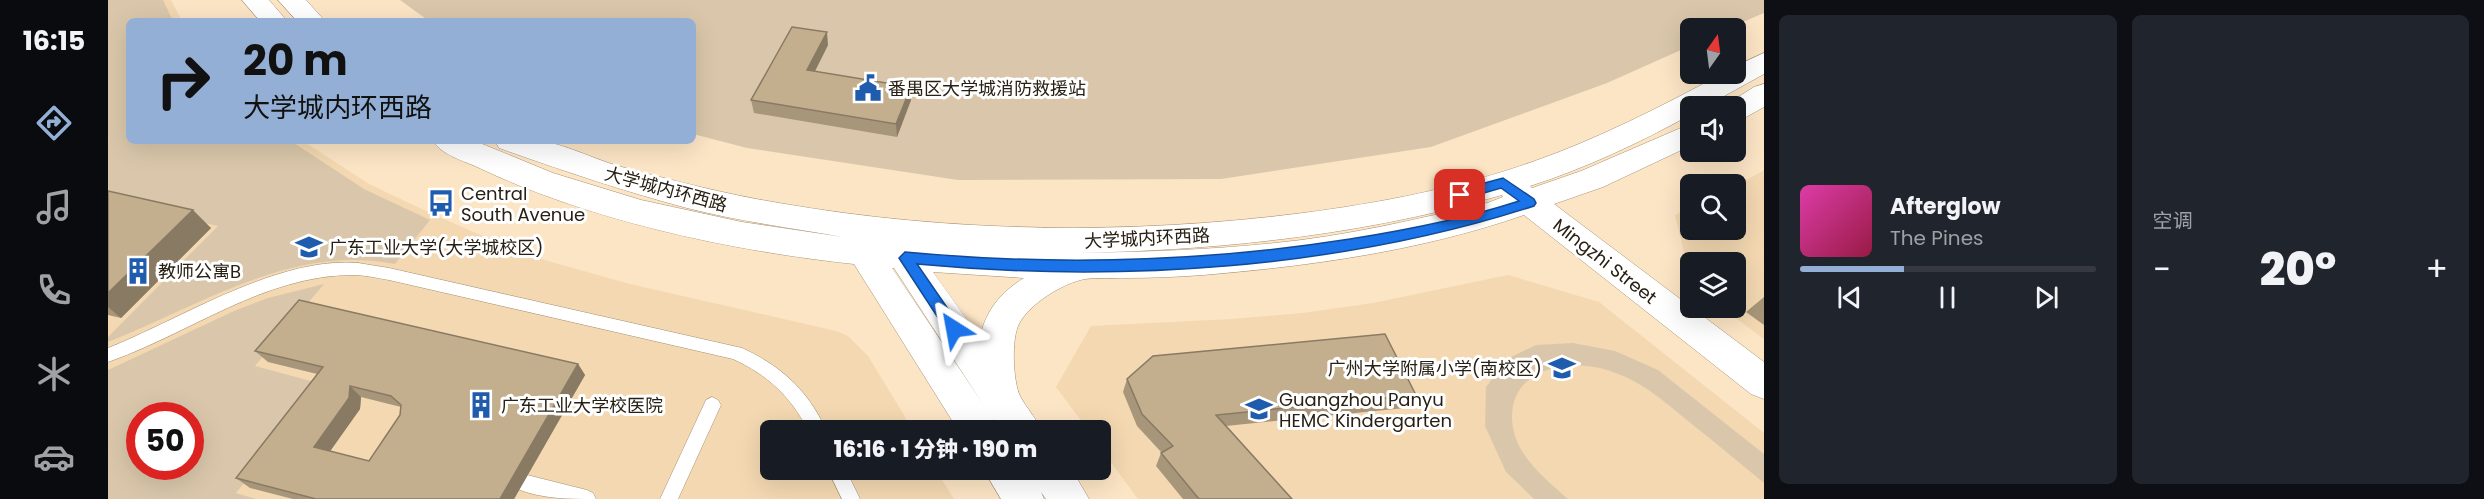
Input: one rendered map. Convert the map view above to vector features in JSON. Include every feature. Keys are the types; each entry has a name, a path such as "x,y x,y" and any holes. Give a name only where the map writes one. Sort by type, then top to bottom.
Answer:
{"main road":[{"path":"255,0 271,18"},
{"path":"291,0 309,18"},
{"name":"大学城内环西路","path":"455,144 522,174 604,200 673,220 776,241 1104,241 1208,235 1284,228 1402,209 1540,171 1603,146 1764,62"},
{"path":"1746,104 1764,94"},
{"name":"大学城内环西路","path":"518,144 575,165 688,197 786,217 973,264 1082,267 1218,261 1297,252 1420,232 1529,203 1600,178 1680,139"},
{"name":"Mingzhi Street","path":"1503,182 1764,383"},
{"path":"876,241 1016,420"},
{"path":"876,241 974,420"},
{"path":"1002,400 996,365 996,343 1001,323 1017,303 1035,287 1055,275 1082,267"},
{"path":"1011,480 1024,499"},
{"path":"1056,480 1069,499"}],"lane":[{"path":"108,355 148,339 225,302 273,284 314,273 352,269 389,273 736,353 757,362 792,389 804,404 812,420"},
{"path":"669,499 712,405"},
{"path":"842,480 851,499"},
{"path":"523,483 587,499"}],"shaded area":[{"name":"广东工业大学(大学城校区)","path":"108,0 171,0 180,18 126,18 126,144 308,144 369,184 473,232 548,261 630,284 836,331 848,336 868,356 907,420 760,420 760,480 942,480 954,499 108,499"},
{"path":"108,0 163,0 172,18 126,18 126,144 296,144 364,189 430,220 395,264 357,260 319,263 283,270 212,296 108,342 108,337 218,226 108,201"},
{"path":"400,0 1764,0 1764,13 1746,21 1746,18 1680,18 1680,50 1607,83 1431,147 1221,179 958,180 747,148 696,135 696,18 425,18"},
{"path":"1764,170 1764,339 1736,318 1746,318 1746,252 1684,252 1681,240 1746,240 1746,180"},
{"path":"1680,213 1680,236 1675,215"},
{"path":"1508,275 1599,302 1764,433 1764,499 1138,499 1111,463 1111,420 1081,420 1056,387 1091,326 1232,319 1303,313 1373,303"},
{"path":"324,284 255,366 322,384 236,493 256,499 108,499 108,370 234,311 268,298"},
{"path":"1573,343 1615,351 1658,370 1764,454 1764,483 1646,388 1625,377 1596,367 1560,367 1543,372 1529,380 1518,392 1513,408 1513,428 1516,439 1527,459 1568,499 1534,499 1506,472 1485,426 1486,387 1507,359 1536,345"}],"building":[{"path":"792,27 827,32 807,70 911,87 896,124 751,100"},
{"path":"108,191 193,210 108,293"},
{"name":"广东工业大学校医院","path":"299,300 578,364 500,499 316,499 236,478 323,367 255,351","holes":["350,386 391,396 401,405 400,415 369,461 314,447 349,398"]},
{"path":"1385,334 1416,395 1216,415 1292,499 1199,499 1161,453 1173,446 1142,414 1127,379 1153,356"}],"place":[{"name":"番禺区大学城消防救援站","path":"868,88"},
{"name":"Central South Avenue","path":"441,203"},
{"name":"广东工业大学(大学城校区)","path":"309,247"},
{"name":"教师公寓B","path":"138,271"},
{"name":"广州大学附属小学(南校区)","path":"1562,368"},
{"name":"广东工业大学校医院","path":"481,405"},
{"name":"Guangzhou Panyu HEMC Kindergarten","path":"1259,409"}],"route":[{"path":"954,329 905,258 973,264 1082,267 1218,261 1402,236 1498,213 1529,203 1503,182 1460,195"}]}
